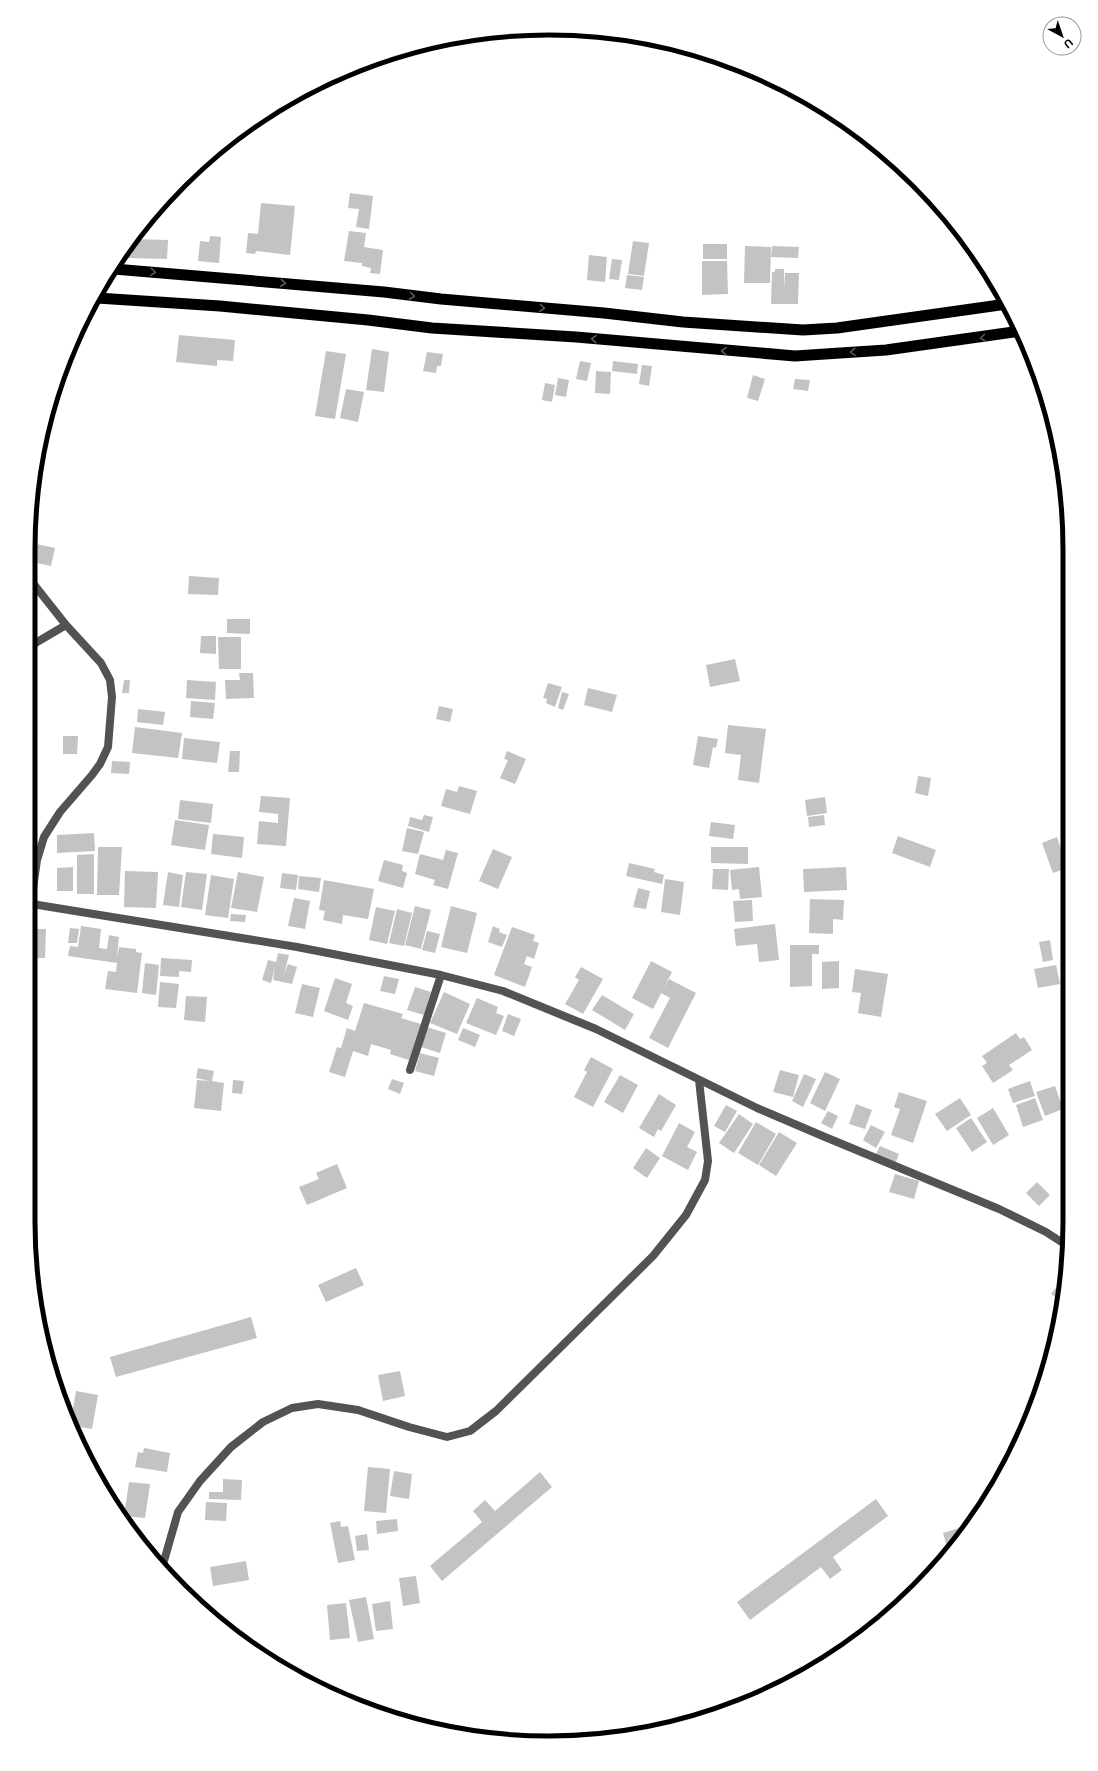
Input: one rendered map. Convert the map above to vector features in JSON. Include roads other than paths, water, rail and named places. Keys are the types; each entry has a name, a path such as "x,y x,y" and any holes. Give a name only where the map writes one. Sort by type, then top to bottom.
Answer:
{"highway":[{"path":"118,269 384,292 441,299 604,313 683,322 803,330 838,328 1001,305"},
{"path":"101,298 220,306 368,320 432,328 576,337 795,356 886,350 1015,332"}],"street":[{"path":"35,586 66,625 101,663 110,680 112,697 108,747 100,764 60,812 44,837 37,860 35,874"},
{"path":"35,643 66,625"},
{"path":"35,904 297,947 441,975 503,991 575,1020 825,1138 999,1209 1046,1232 1062,1243"},
{"path":"410,1070 441,975"},
{"path":"164,1562 178,1512 200,1481 231,1447 263,1422 292,1408 318,1404 358,1410 409,1427 447,1436 470,1431 496,1411 653,1256 686,1215 705,1180 708,1161 700,1080"}]}
